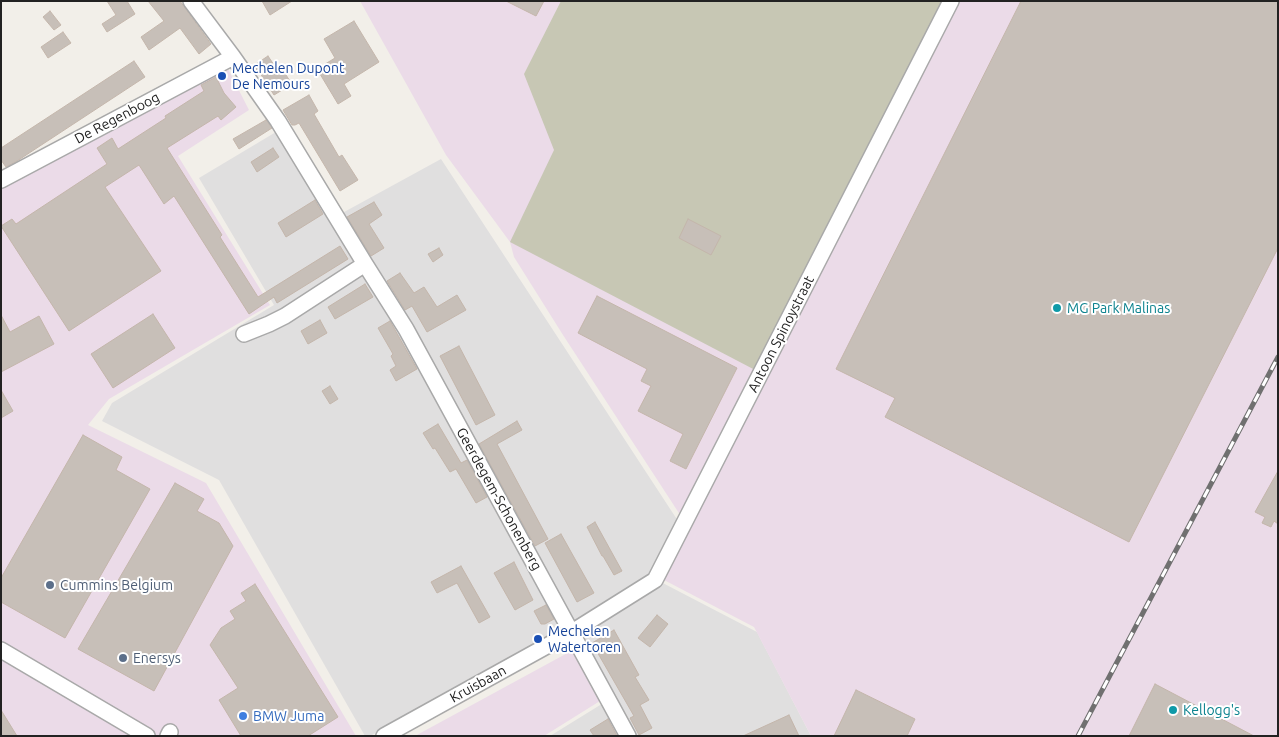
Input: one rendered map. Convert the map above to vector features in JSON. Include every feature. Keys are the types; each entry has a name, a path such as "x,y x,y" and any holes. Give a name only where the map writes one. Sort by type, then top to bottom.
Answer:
{"street":[{"name":"Geerdegem-Schonenberg","path":"191,1 234,57 278,121 406,329 628,736"},
{"name":"Antoon Spinoystraat","path":"572,632 655,580 952,1"},
{"name":"De Regenboog","path":"1,180 234,57"},
{"path":"244,334 285,316 365,264"},
{"name":"Kruisbaan","path":"384,736 572,632"},
{"path":"1,650 147,736"}],"shaded area":[{"path":"360,1 1278,1 1278,736 811,736 754,627 664,580 688,527 514,257 510,242 446,155"},
{"path":"561,1 944,1 757,371 510,242 554,150 524,74"},
{"path":"222,57 249,110 178,156 270,305 109,399 88,425 206,483 356,736 1,736 1,184"},
{"path":"281,129 335,217 441,159 680,524 657,580 757,632 811,736 550,736 605,702 567,631 370,736 365,736 219,480 102,421 112,403 274,305 199,178"},
{"path":"573,650 600,701 544,736 415,736"}],"building":[{"path":"107,1 127,1 135,14 107,32 102,24 116,15"},
{"path":"148,1 180,1 211,44 199,54 180,28 149,50 141,37 164,21"},
{"path":"262,1 292,1 270,15"},
{"path":"506,1 544,1 536,16"},
{"name":"MG Park Malinas","path":"1021,1 1278,1 1278,248 1129,542 885,417 895,398 836,369"},
{"path":"50,11 61,25 54,30 43,17"},
{"path":"354,21 379,62 344,84 351,96 338,104 317,69 335,58 324,39"},
{"path":"63,32 71,43 48,58 41,47"},
{"path":"268,56 280,74 284,72 292,84 274,95 260,73 253,66"},
{"path":"134,61 145,77 6,167 1,160 1,148"},
{"path":"216,77 224,93 236,107 221,120 218,116 167,148 222,235 220,237 258,297 340,246 348,259 277,303 274,297 249,314 174,196 164,204 139,165 105,187 161,271 69,331 1,226 12,219 16,224 107,164 97,148 112,138 118,149 204,91 201,85"},
{"path":"309,95 318,111 314,114 339,157 342,155 358,180 340,191 299,123 292,125 283,110"},
{"path":"266,120 272,128 239,149 233,139"},
{"path":"273,148 279,157 257,172 251,162"},
{"path":"315,200 323,214 286,237 278,223"},
{"path":"374,202 382,215 369,224 384,248 371,256 347,217"},
{"path":"688,219 721,236 711,255 679,238"},
{"path":"439,248 443,255 433,262 428,254"},
{"path":"400,273 414,293 424,287 437,307 457,295 466,310 427,332 412,306 405,310 387,281"},
{"path":"365,284 373,297 335,319 328,307"},
{"path":"597,296 737,368 686,469 670,461 683,434 638,411 651,386 641,381 647,369 578,333"},
{"path":"153,314 175,348 113,388 91,354"},
{"path":"1,315 10,332 39,316 54,344 1,372"},
{"path":"320,320 327,333 308,344 301,331"},
{"path":"390,321 417,369 396,381 390,370 396,366 391,356 393,354 378,328"},
{"path":"459,346 495,415 476,425 440,356"},
{"path":"330,386 338,399 330,404 322,391"},
{"path":"1,390 13,411 1,418"},
{"path":"517,421 522,430 497,444 548,539 535,546 479,444"},
{"path":"438,424 461,463 467,460 487,497 476,503 456,469 450,472 435,448 433,449 423,433"},
{"path":"83,435 122,457 116,470 150,489 65,638 1,602 1,578"},
{"path":"1278,471 1278,524 1274,521 1271,527 1262,523 1265,517 1255,512"},
{"path":"175,483 204,499 197,511 219,523 233,546 154,691 78,649"},
{"path":"595,522 622,571 614,575 587,527"},
{"path":"561,534 594,593 577,602 545,543"},
{"path":"514,562 533,600 515,610 494,573"},
{"path":"461,566 490,617 479,623 457,583 437,593 431,582"},
{"path":"255,584 338,717 308,736 241,736 219,700 238,688 210,645 221,628 235,619 230,611 246,601 241,593"},
{"path":"546,605 554,619 541,624 534,611"},
{"path":"657,615 668,624 650,647 638,638"},
{"path":"614,630 639,675 635,677 649,700 640,705 652,728 639,735 630,718 634,716 592,643"},
{"name":"Kellogg's","path":"1155,684 1254,736 1129,736"},
{"path":"856,690 915,719 907,736 834,736"},
{"path":"1,710 17,736 1,736"},
{"path":"789,715 799,736 743,736"},
{"path":"608,719 617,736 594,736 590,730"}],"railway":[{"path":"1078,736 1278,357"}],"place":[{"name":"Mechelen Dupont De Nemours","path":"222,76"},
{"name":"MG Park Malinas","path":"1057,308"},
{"name":"Cummins Belgium","path":"50,585"},
{"name":"Mechelen Watertoren","path":"538,639"},
{"name":"Enersys","path":"123,658"},
{"name":"Kellogg's","path":"1173,710"},
{"name":"BMW Juma","path":"243,716"}]}
